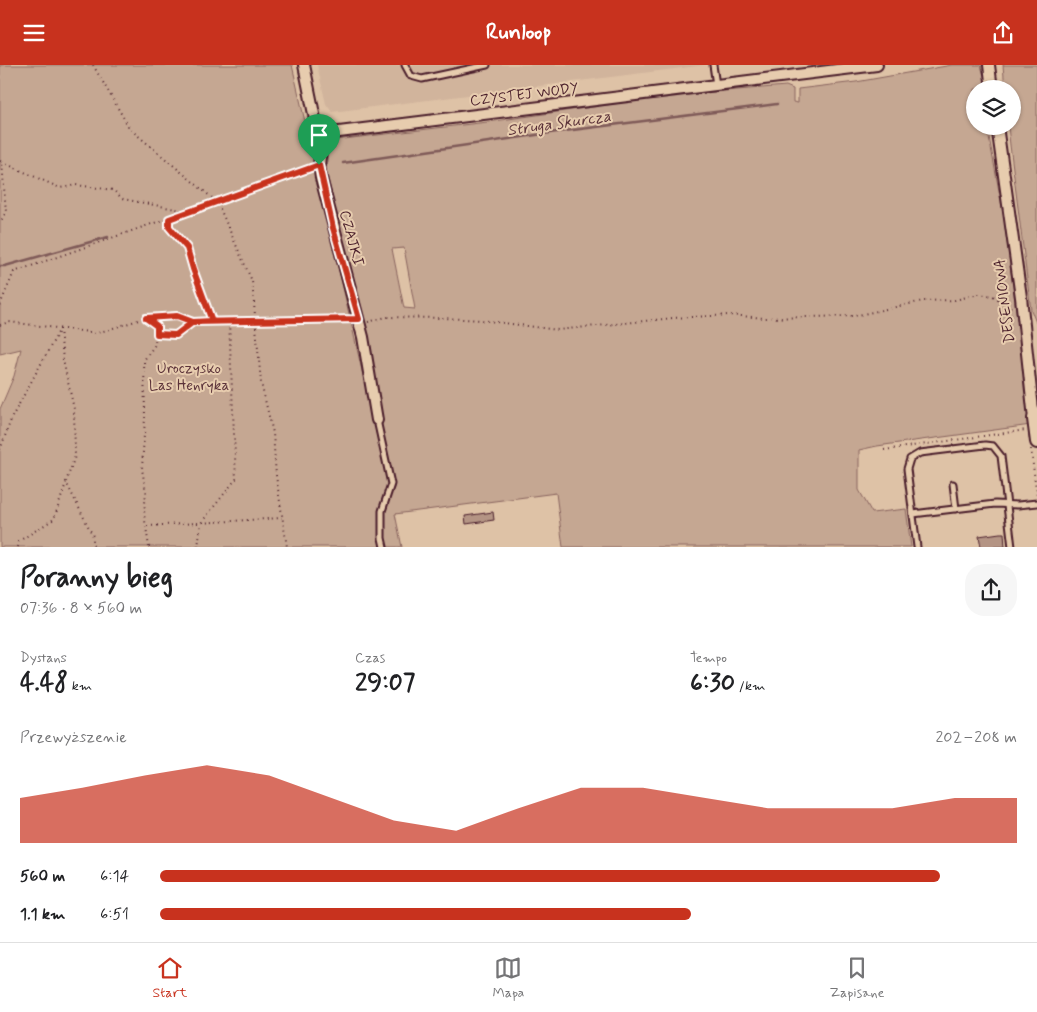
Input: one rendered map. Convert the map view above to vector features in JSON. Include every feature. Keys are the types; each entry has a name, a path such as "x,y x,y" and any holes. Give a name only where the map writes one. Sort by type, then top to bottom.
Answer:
{"street":[{"path":"304,65 316,124 323,132"},
{"name":"CZYSTEJ WODY","path":"323,132 330,133 877,65"},
{"path":"989,65 991,80"},
{"name":"CZAJKI","path":"323,132 319,165 333,228 360,322 377,420"},
{"name":"DESENIOWA","path":"998,135 1023,318 1035,422 1034,445"}],"lane":[{"path":"404,65 411,77 422,79 487,65"},
{"path":"712,65 716,85"},
{"path":"377,420 390,484 382,511 384,547"},
{"path":"917,547 907,469 912,456 920,453 985,445 994,446 1000,452 1012,547"},
{"path":"953,484 956,509"},
{"path":"913,514 1006,503 1018,505 1037,503"}],"path":[{"path":"93,65 130,129 217,202 252,281 261,383 273,433 287,547"},
{"path":"0,223 6,213 1,162 60,188 76,185 114,190 123,199 182,210 175,217"},
{"path":"0,305 14,272 319,165"},
{"path":"169,219 169,227 187,248 212,321"},
{"path":"0,325 9,323 97,333 146,318 177,316 193,322 360,322 386,317 442,317 558,330 673,318 729,315 765,318 854,316 923,301 955,300 979,294 993,296 1008,304 1023,318"},
{"path":"146,318 157,326 157,334"},
{"path":"198,547 201,523 236,479 229,321"},
{"path":"157,334 176,335 193,322"},
{"path":"149,547 144,514 146,492 142,469 145,417 144,360 154,346 158,326"},
{"path":"0,450 12,417 60,329"},
{"path":"18,547 19,541 54,519 75,456 74,409 63,360 60,329"},
{"path":"884,450 1035,422"},
{"path":"1034,445 1037,497"},
{"path":"66,482 93,536 93,547"},
{"path":"146,526 282,518"}],"shaded area":[{"path":"317,65 706,65 332,112 326,104"}],"green space":[{"name":"Uroczysko Las Henryka","path":"0,65 292,65 390,493 394,488 370,366 369,341 345,252 326,170 328,151 335,140 488,122 676,95 786,86 793,89 793,102 798,103 798,89 856,82 952,65 981,65 985,80 966,80 966,135 989,135 1004,218 1031,425 859,450 859,490 872,513 906,509 911,547 563,547 556,493 395,514 402,547 0,547 0,409 14,376 21,349 0,354","holes":["404,248 415,309 404,308 392,249"]},
{"path":"1003,65 1037,65 1037,325 1031,310 1009,135 1021,135 1021,80 1004,80"}],"building":[{"path":"493,512 494,520 466,524 465,516"},
{"path":"1004,533 1005,547 981,547 979,536"}],"waterway":[{"name":"Struga Skurcza","path":"343,163 557,132 777,104"},
{"name":"Struga Skurcza","path":"0,266 108,237"}],"route":[{"path":"319,165 169,219 169,227 187,248 193,269 209,307 212,321 193,322 176,335 157,334 157,326 146,318 177,316 193,322 359,319 333,228 319,165"}]}
